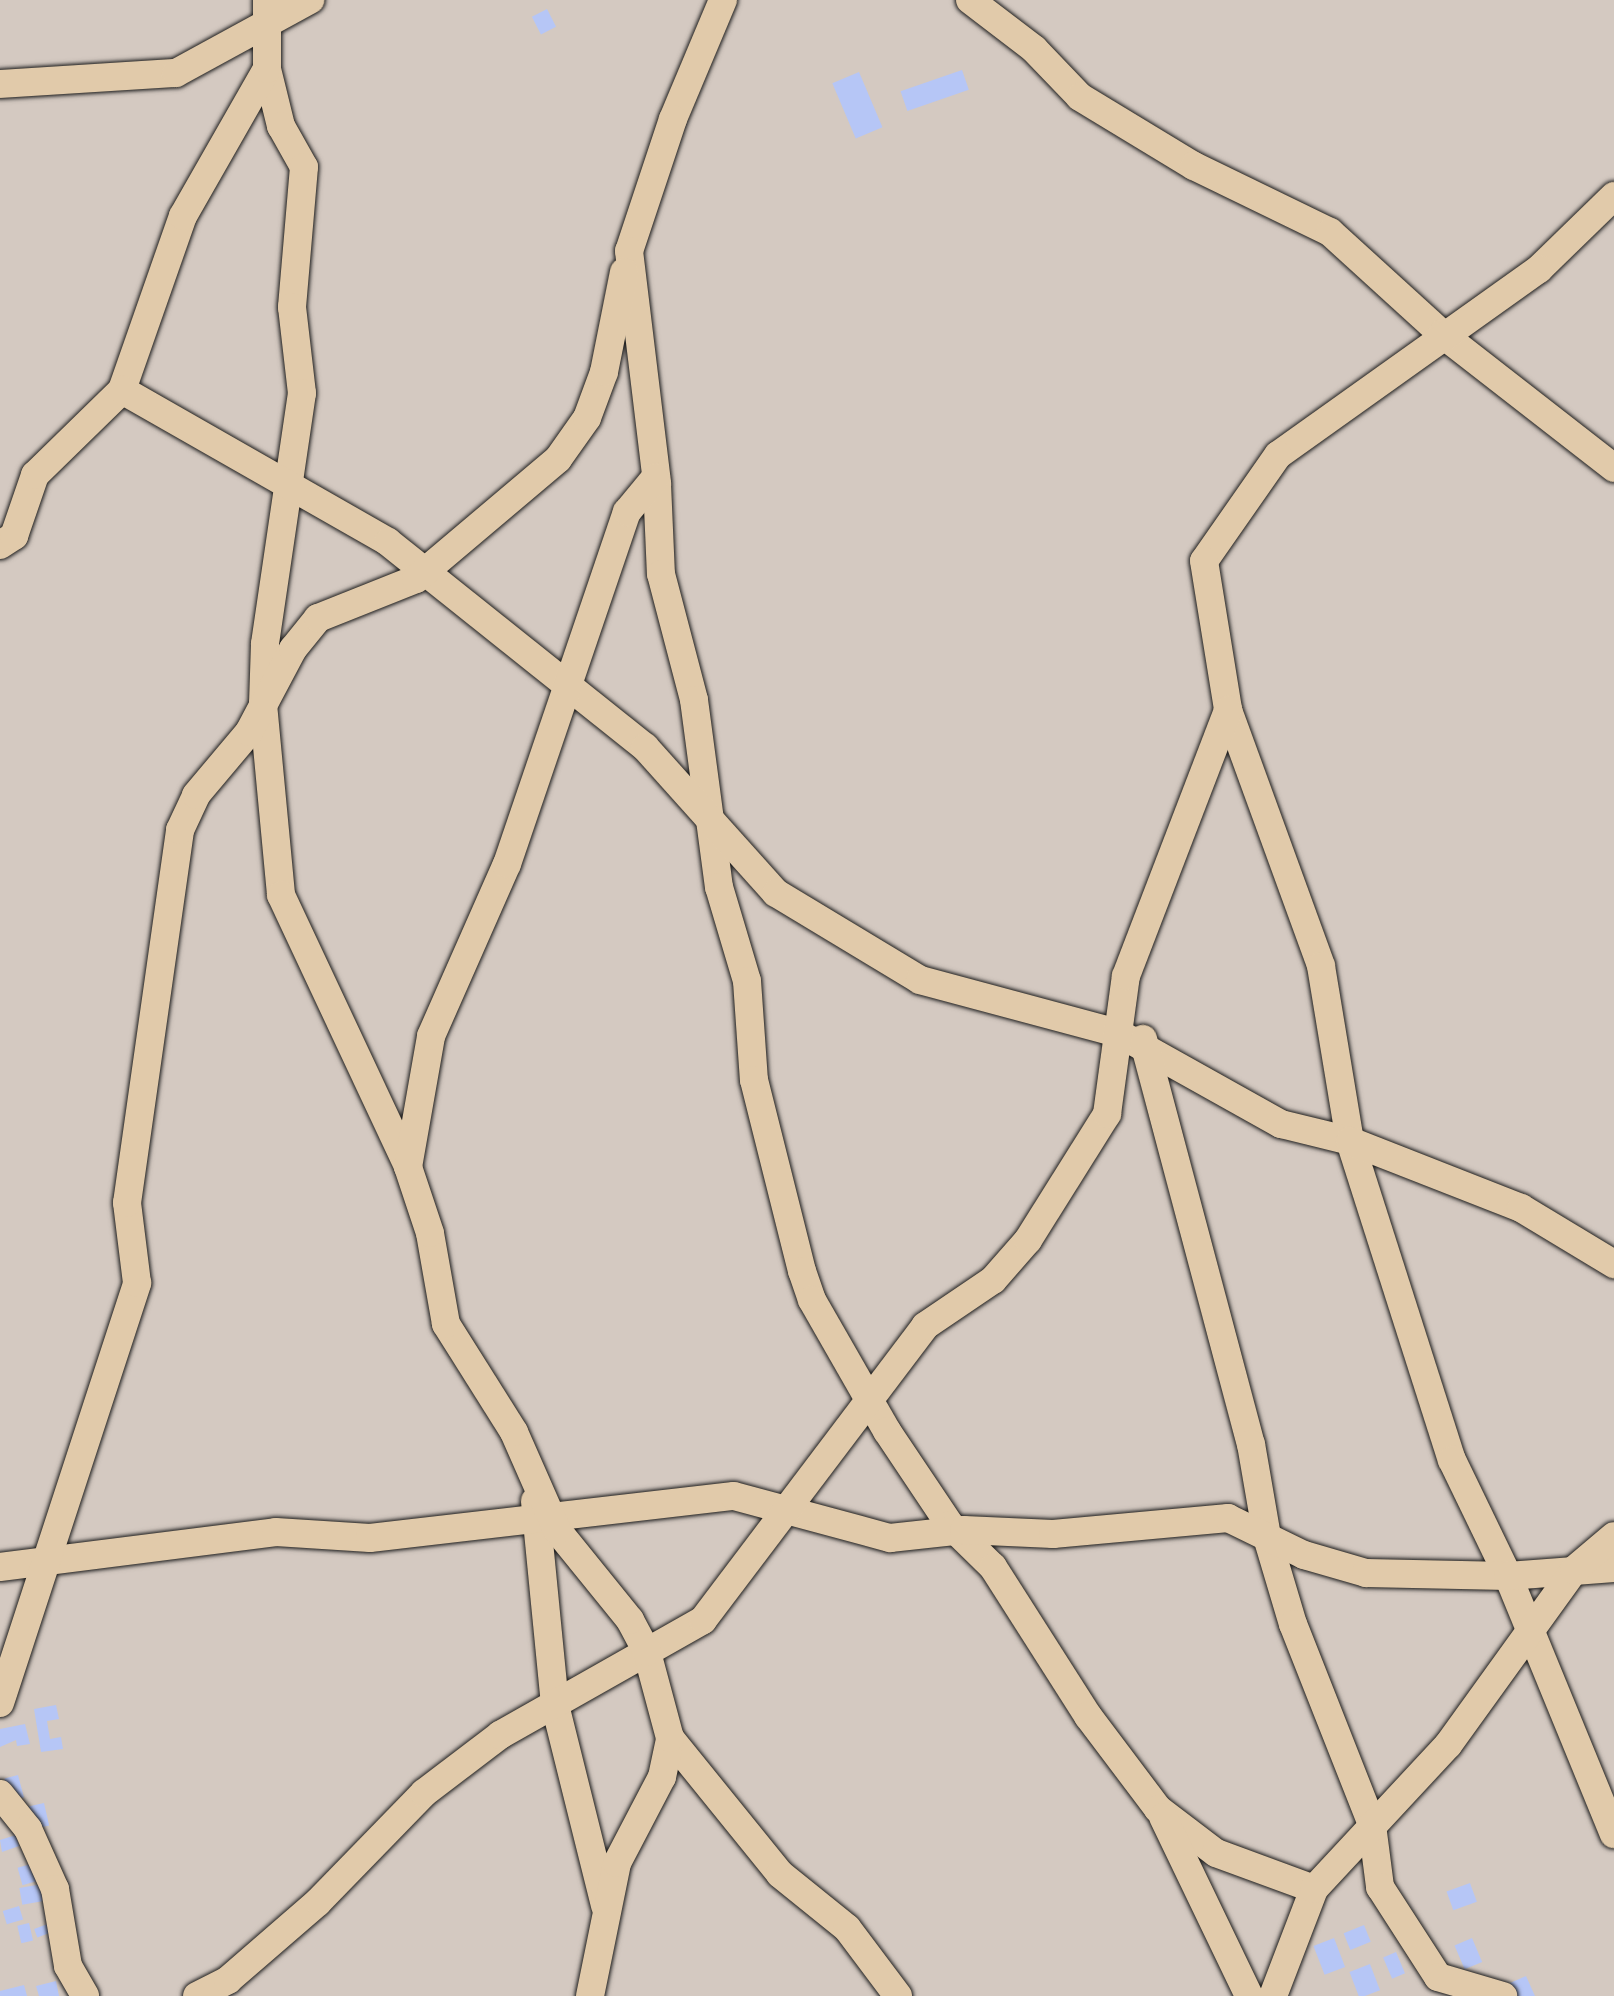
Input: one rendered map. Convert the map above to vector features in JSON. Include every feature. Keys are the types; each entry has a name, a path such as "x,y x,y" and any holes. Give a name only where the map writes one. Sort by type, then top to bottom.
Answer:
{"street":[{"path":"0,84 176,73 266,11 310,0"},
{"path":"0,1703 137,1283 126,1204 180,830 196,795 249,732 262,704 318,618 425,572 558,459 587,418 604,372 628,251 672,119 723,0"},
{"path":"970,0 1034,48 1080,98 1194,166 1330,232 1442,334 1614,468"},
{"path":"266,11 268,69 281,126 304,168 292,307 302,393 265,644 262,704 281,896 408,1168 430,1234 446,1324 514,1432 536,1484 542,1517 555,1705 606,1907"},
{"path":"0,546 14,536 35,475 122,390 183,216 268,69"},
{"path":"1614,196 1539,269 1442,334 1278,455 1204,560 1228,710 1321,966 1350,1142 1452,1460 1531,1629 1553,1697 1614,1834"},
{"path":"628,251 656,477 661,574 694,700 706,815 747,981 754,1080 812,1300 871,1402 955,1531 993,1567 1077,1700 1158,1808 1249,1996"},
{"path":"122,390 291,485 425,572 645,746 776,893 920,980 1118,1033 1280,1124 1350,1142 1521,1208 1614,1264"},
{"path":"408,1168 431,1036 506,864 627,512 656,477"},
{"path":"197,1996 228,1980 318,1902 424,1794 500,1735 702,1620 925,1326 992,1280 1028,1240 1108,1114 1126,976 1228,710"},
{"path":"1126,976 1252,1444 1267,1537 1293,1624 1372,1825 1380,1888 1416,1949 1438,1976 1502,1996"},
{"path":"0,1567 276,1532 370,1538 734,1496 789,1507 890,1538 955,1531 1054,1534 1228,1518 1267,1537 1366,1573 1508,1576 1614,1568"},
{"path":"542,1517 647,1652 670,1738 780,1874 848,1928 898,1996"},
{"path":"1274,1996 1314,1890 1448,1744 1574,1570 1614,1536"},
{"path":"590,1996 617,1863 662,1777 670,1738"},
{"path":"0,1794 28,1829 55,1890 68,1966 85,1996"},
{"path":"1158,1808 1216,1854 1314,1890"}],"building":[{"path":"547,9 556,27 541,35 532,17"},
{"path":"962,70 969,90 907,111 901,91"},
{"path":"859,72 882,127 856,139 832,83"},
{"path":"56,1705 59,1719 47,1721 50,1739 61,1737 63,1749 41,1752 34,1709"},
{"path":"25,1724 30,1744 17,1746 16,1740 0,1747 0,1729"},
{"path":"18,1775 24,1797 10,1801 4,1779"},
{"path":"44,1803 49,1825 34,1829 28,1807"},
{"path":"16,1835 19,1846 2,1852 0,1840"},
{"path":"31,1864 36,1881 23,1885 18,1868"},
{"path":"1470,1883 1477,1902 1453,1910 1447,1892"},
{"path":"42,1884 45,1901 22,1905 19,1888"},
{"path":"19,1906 23,1919 7,1924 3,1911"},
{"path":"29,1923 33,1941 21,1943 17,1926"},
{"path":"50,1923 53,1931 37,1937 34,1929"},
{"path":"1364,1925 1371,1942 1350,1950 1344,1933"},
{"path":"1334,1938 1345,1967 1325,1975 1313,1946"},
{"path":"1472,1938 1482,1962 1465,1969 1455,1945"},
{"path":"1396,1952 1405,1973 1392,1979 1383,1957"},
{"path":"1370,1964 1380,1990 1359,1996 1349,1972"},
{"path":"1526,1976 1535,1996 1516,1996 1510,1983"},
{"path":"56,1981 59,1996 39,1996 36,1986"},
{"path":"24,1985 27,1996 0,1996 0,1991"}]}
